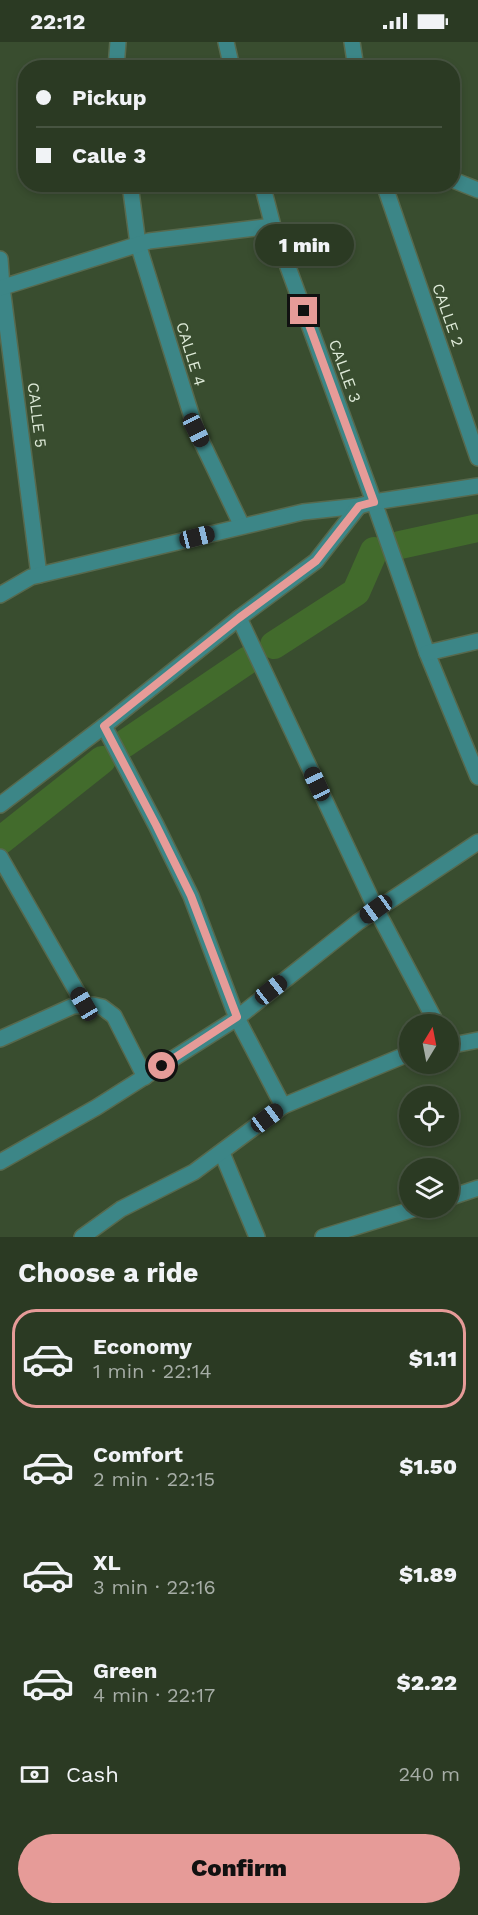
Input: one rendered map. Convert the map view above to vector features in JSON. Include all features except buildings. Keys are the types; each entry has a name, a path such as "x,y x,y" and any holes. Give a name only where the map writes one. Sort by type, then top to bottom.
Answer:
{"street":[{"path":"117,60 118,42"},
{"path":"226,42 230,60"},
{"path":"352,42 355,60"},
{"path":"460,183 478,190"},
{"name":"CALLE 4","path":"131,192 138,244 196,430 242,526"},
{"name":"CALLE 3","path":"264,192 273,226 366,504 478,777"},
{"name":"CALLE 2","path":"387,192 478,458"},
{"path":"1,287 149,241 273,226"},
{"name":"CALLE 5","path":"0,259 1,287 39,575"},
{"path":"0,595 31,577 303,512 478,486"},
{"path":"0,805 104,726 239,618 316,561 366,504"},
{"path":"239,618 376,909 432,1014"},
{"path":"427,653 478,640"},
{"path":"104,726 191,896 237,1017 283,1106"},
{"path":"0,1162 145,1077 237,1017 376,909 478,842"},
{"path":"0,857 84,1004"},
{"path":"0,1039 73,1006 84,1004 102,1008 114,1016 145,1077"},
{"path":"459,1044 478,1040"},
{"path":"91,1234 121,1209 194,1172 283,1106 399,1058"},
{"path":"222,1153 257,1237"},
{"path":"459,1194 478,1188"},
{"path":"323,1237 399,1214"}],"waterway":[{"path":"400,545 478,528"},
{"path":"274,645 356,592 374,551"},
{"path":"124,744 248,660"},
{"path":"0,841 102,760"}],"route":[{"path":"162,1066 237,1017 191,896 104,726 239,618 316,561 359,506 374,502 304,311"}]}
